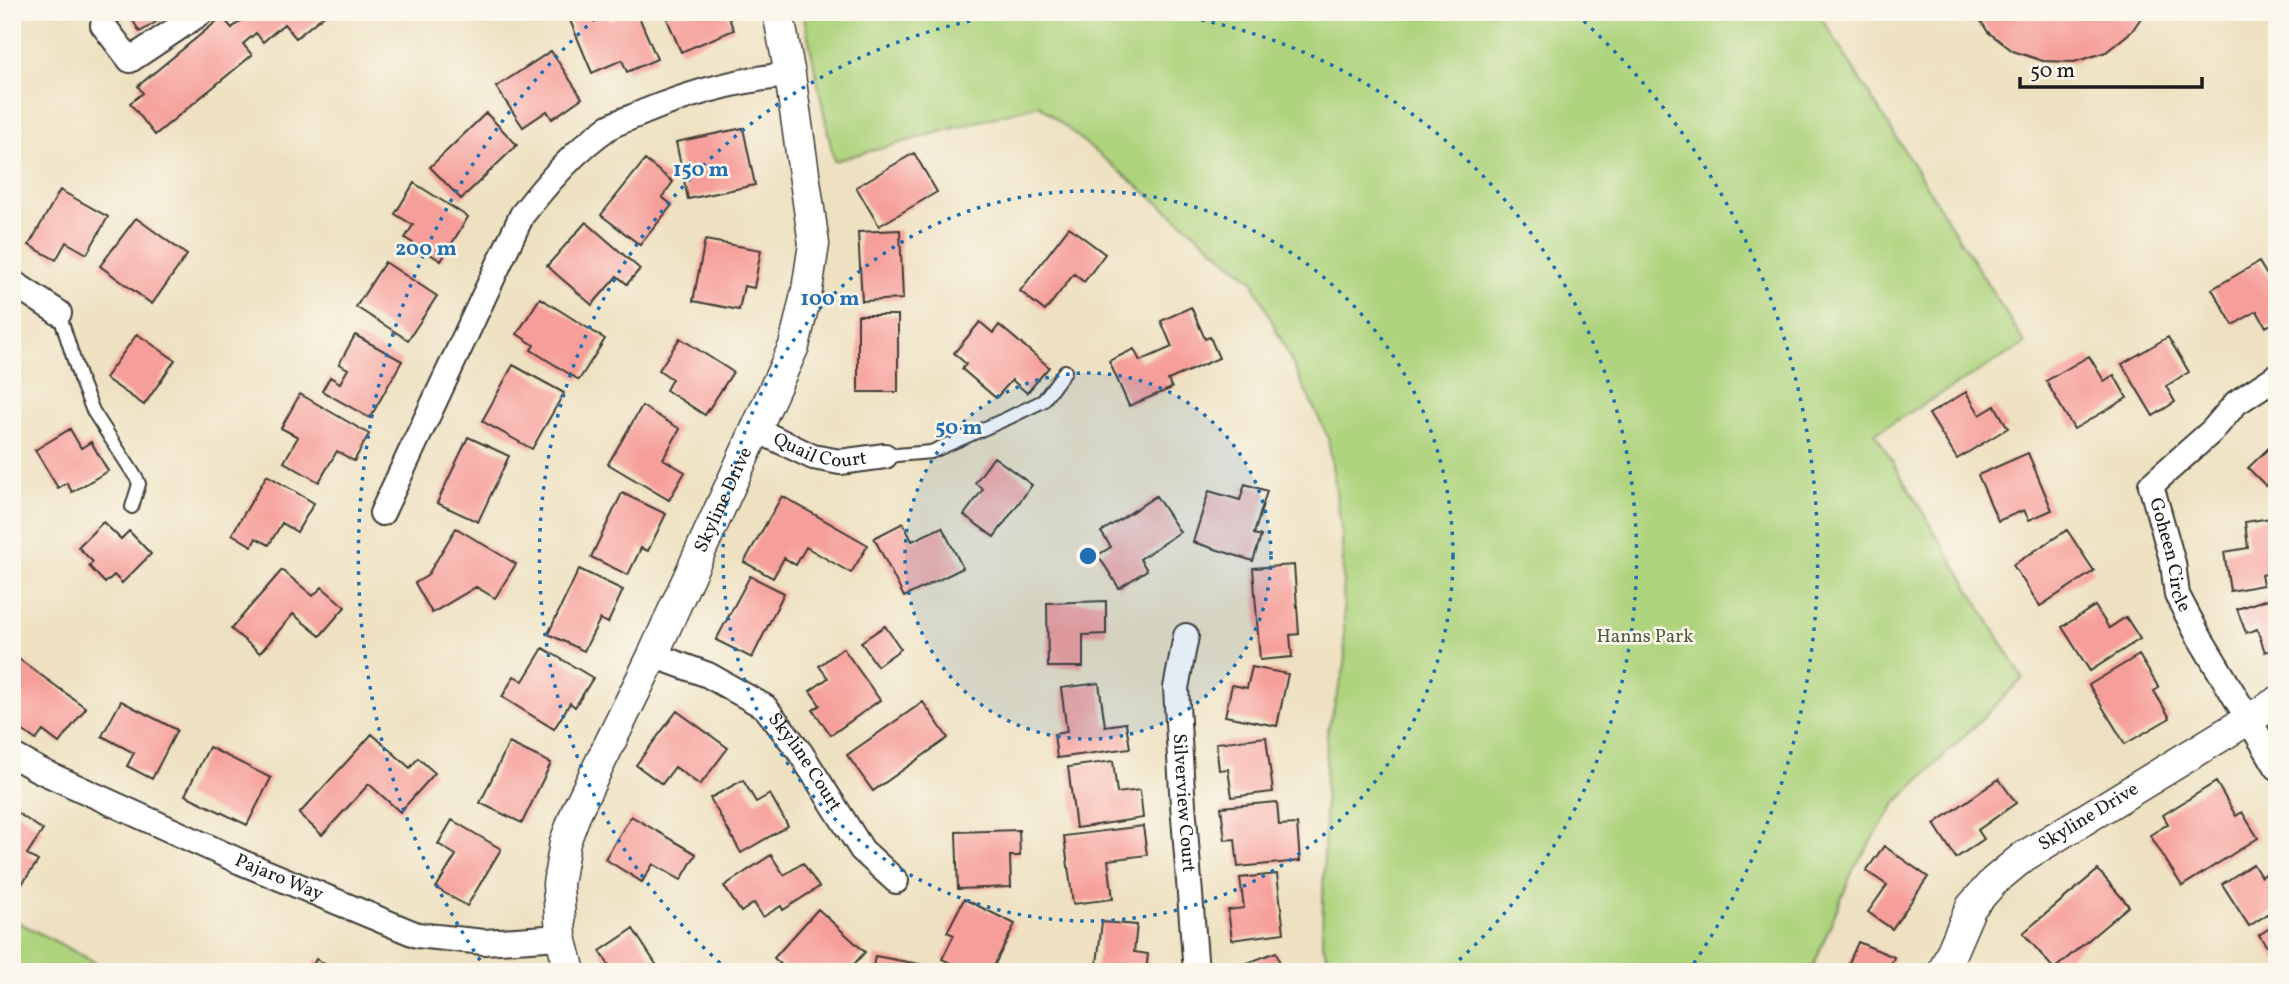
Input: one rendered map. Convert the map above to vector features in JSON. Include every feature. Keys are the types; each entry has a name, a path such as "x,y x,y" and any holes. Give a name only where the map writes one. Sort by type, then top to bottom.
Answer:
{"street":[{"path":"103,24 130,60 202,12"},
{"name":"Skyline Drive","path":"570,972 561,937 558,884 565,842 577,810 653,655 793,346 807,290 814,244 790,75 778,12"},
{"path":"382,513 522,215 545,186 611,126 675,99 724,85 790,75"},
{"path":"12,282 59,313"},
{"name":"Goheen Circle","path":"2277,376 2236,403 2212,431 2151,485 2173,563 2177,595 2277,767"},
{"name":"Quail Court","path":"755,429 813,457 840,463 885,456"},
{"name":"Silverview Court","path":"1186,636 1176,688 1196,972"},
{"name":"Skyline Court","path":"653,655 708,675 765,707 800,752 862,850 896,881"},
{"name":"Skyline Drive","path":"1943,972 1971,907 1994,880 2024,857 2277,702"},
{"name":"Pajaro Way","path":"12,755 241,862 417,935 484,942 561,937"}],"lane":[{"path":"59,313 93,411 139,484 132,507"},
{"path":"885,456 931,452 1008,418 1042,401 1065,370"}],"green space":[{"name":"Hanns Park","path":"803,12 1818,12 2025,344 1875,433 2023,678 1896,803 1853,870 1811,972 1333,972 1322,942 1327,733 1345,665 1342,534 1328,437 1252,280 1039,105 834,161"},
{"path":"12,921 18,922 114,972 12,972"}],"building":[{"path":"112,12 172,12 140,32 129,15 118,22"},
{"path":"251,12 328,12 296,38 284,24 263,42 256,33 243,44 252,55 155,135 130,103 143,93 138,86 222,17 232,28"},
{"path":"584,12 607,12 610,20 628,12 637,12 657,59 627,72 622,60 592,73 569,18"},
{"path":"664,12 726,12 734,30 681,52"},
{"path":"1975,12 2145,12 2132,31 2106,52 2074,62 2043,61 2013,51 1988,32"},
{"path":"551,51 582,98 552,119 547,111 523,127 496,87"},
{"path":"486,113 517,145 461,199 430,167"},
{"path":"743,128 755,185 688,199 676,142"},
{"path":"914,153 937,192 879,226 856,187"},
{"path":"645,160 673,182 662,197 672,205 640,245 601,215"},
{"path":"414,183 468,217 441,261 405,238 413,225 395,214"},
{"path":"60,190 108,217 87,254 66,242 56,260 29,245"},
{"path":"136,218 187,255 152,304 100,266"},
{"path":"586,222 640,269 627,284 617,276 592,305 547,266"},
{"path":"1069,227 1105,254 1084,282 1074,274 1045,311 1020,291"},
{"path":"900,230 903,299 862,301 858,232"},
{"path":"705,240 761,250 754,288 744,286 739,310 693,301"},
{"path":"385,262 437,296 408,340 356,307"},
{"path":"2259,262 2277,292 2277,321 2266,327 2257,311 2233,325 2212,289"},
{"path":"540,298 605,339 579,380 531,350 534,345 517,334"},
{"path":"1191,307 1205,339 1210,337 1219,358 1168,380 1172,388 1129,406 1109,361 1134,349 1140,361 1172,347 1161,321"},
{"path":"858,315 898,315 898,392 858,392"},
{"path":"980,322 993,333 999,325 1049,367 1027,393 1012,380 996,398 962,369 966,364 954,353"},
{"path":"137,334 175,360 144,405 105,378"},
{"path":"355,335 402,361 370,418 322,391 330,377 340,383 348,369 339,364"},
{"path":"2168,337 2189,372 2166,386 2175,402 2153,416 2122,364"},
{"path":"680,338 733,372 705,415 666,390 672,379 659,370"},
{"path":"2089,356 2104,381 2114,375 2127,398 2074,429 2046,381"},
{"path":"513,365 564,393 532,449 482,421"},
{"path":"1966,392 1980,415 1995,406 2008,428 1957,459 1929,414"},
{"path":"300,394 369,434 354,461 337,451 319,482 284,462 298,437 281,428"},
{"path":"642,406 680,429 663,459 685,472 669,500 608,464"},
{"path":"70,429 81,448 91,442 108,471 72,492 67,483 58,488 35,450"},
{"path":"468,437 509,456 478,522 437,503"},
{"path":"2277,440 2277,480 2274,478 2266,486 2248,468"},
{"path":"2028,453 2052,510 2029,520 2024,510 1998,521 1978,475"},
{"path":"994,457 1032,485 994,537 964,515 983,489 975,483"},
{"path":"267,475 314,503 297,532 282,523 269,545 256,538 252,546 232,534"},
{"path":"1245,484 1267,491 1254,534 1261,536 1253,561 1193,542 1209,491 1240,500"},
{"path":"622,493 666,514 648,551 641,548 628,575 591,557"},
{"path":"782,496 868,545 851,573 806,547 796,565 784,558 773,578 744,562"},
{"path":"1156,496 1180,532 1140,559 1147,570 1119,588 1098,555 1111,547 1101,532"},
{"path":"2277,517 2277,572 2261,575 2263,585 2230,591 2224,552 2248,548 2245,522"},
{"path":"103,522 121,539 129,531 151,554 122,583 114,575 105,583 89,566 93,562 78,547"},
{"path":"903,523 912,541 942,527 963,568 904,597 874,538"},
{"path":"456,528 516,564 495,598 476,587 432,613 415,583 427,576"},
{"path":"2067,530 2094,571 2040,606 2013,565"},
{"path":"1294,565 1299,634 1290,635 1292,657 1260,660 1253,568"},
{"path":"579,569 623,590 608,623 600,619 584,651 548,634"},
{"path":"282,570 313,596 322,587 345,607 320,636 293,614 260,653 231,629"},
{"path":"750,576 784,593 752,658 716,640"},
{"path":"2277,596 2277,648 2265,652 2257,629 2246,633 2237,609"},
{"path":"1106,601 1106,634 1083,635 1083,667 1048,667 1047,603"},
{"path":"2095,606 2109,628 2126,617 2140,639 2090,671 2062,627"},
{"path":"885,626 901,649 877,666 861,642"},
{"path":"543,648 593,678 575,707 570,703 554,729 502,697 514,676 523,681"},
{"path":"843,648 880,700 831,735 813,710 820,705 810,691 828,678 819,666"},
{"path":"12,654 86,708 59,743 43,731 36,740 12,723"},
{"path":"2139,655 2159,688 2154,691 2170,718 2125,744 2089,685"},
{"path":"1252,667 1288,674 1277,726 1225,716 1232,685 1247,688"},
{"path":"1099,683 1105,726 1126,723 1130,748 1057,758 1054,734 1067,732 1061,688"},
{"path":"121,701 177,730 152,779 127,766 134,753 102,736"},
{"path":"923,702 948,738 873,791 847,755"},
{"path":"677,711 728,748 700,785 675,767 662,784 636,765"},
{"path":"372,734 410,768 418,758 435,773 400,812 369,784 322,835 299,814"},
{"path":"1266,737 1273,792 1232,797 1228,769 1219,770 1216,743"},
{"path":"509,743 551,763 522,823 480,803"},
{"path":"209,747 271,778 247,825 185,795"},
{"path":"1113,761 1117,793 1140,790 1143,818 1076,828 1068,767"},
{"path":"1999,779 2016,803 1978,830 1984,839 1956,858 1934,824"},
{"path":"743,780 756,802 770,794 788,826 741,853 710,798"},
{"path":"2216,782 2236,816 2242,812 2258,838 2182,886 2150,835 2168,824 2163,815"},
{"path":"1277,802 1279,825 1297,824 1300,861 1238,867 1235,839 1225,840 1221,807"},
{"path":"16,812 43,830 27,854 38,861 15,894 12,892 12,817"},
{"path":"631,816 696,854 681,880 653,864 642,882 605,859"},
{"path":"452,820 501,849 467,906 436,888 456,855 438,844"},
{"path":"1143,826 1147,855 1108,860 1113,899 1073,904 1064,836"},
{"path":"1019,830 1020,856 1010,856 1011,887 958,889 956,832"},
{"path":"1884,846 1928,877 1892,929 1868,912 1887,885 1866,871"},
{"path":"771,855 784,875 803,863 819,887 783,910 781,906 763,917 754,903 741,912 724,886"},
{"path":"2253,864 2261,877 2275,868 2277,871 2277,908 2249,926 2222,884"},
{"path":"2098,870 2129,906 2054,969 2023,933"},
{"path":"1277,874 1284,933 1232,940 1228,910 1244,908 1240,878"},
{"path":"964,899 1015,924 991,972 959,972 961,968 942,959 954,935 947,932"},
{"path":"818,909 865,952 847,972 789,972 774,958"},
{"path":"1102,922 1137,925 1134,952 1148,954 1146,972 1096,972"},
{"path":"2277,923 2277,961 2259,935"},
{"path":"633,929 661,972 613,972 600,951"},
{"path":"1858,942 1894,957 1888,972 1845,972"},
{"path":"1276,952 1283,972 1239,972 1237,967"},
{"path":"875,956 946,969 945,972 872,972"},
{"path":"316,959 340,972 310,972"}]}
